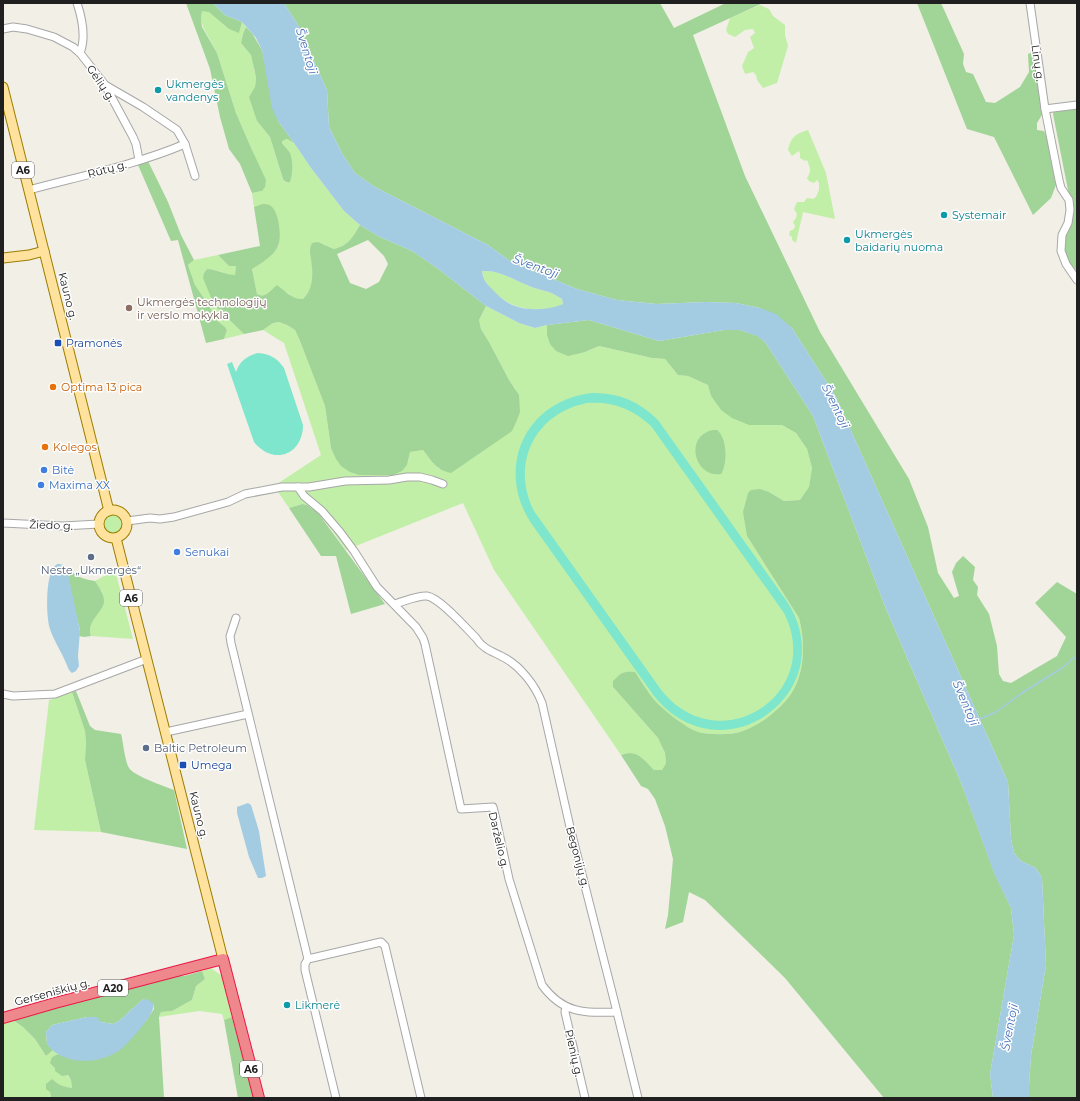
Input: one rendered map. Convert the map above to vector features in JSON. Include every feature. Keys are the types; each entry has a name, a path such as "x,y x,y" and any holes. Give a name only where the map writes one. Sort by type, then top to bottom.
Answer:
{"highway":[{"name":"Gerseniškių g.","path":"3,1018 223,959"},
{"name":"Kauno g.","path":"223,959 259,1098"}],"main road":[{"name":"Kauno g.","path":"3,87 109,511"},
{"path":"3,258 26,256 44,251"},
{"path":"109,511 119,512 124,516 126,521 124,533 116,538 110,538 104,535 100,530 99,524 102,516 109,511"},
{"name":"Kauno g.","path":"116,538 223,959"}],"street":[{"name":"Gėlių g.","path":"77,3 83,40 83,46 80,53 105,85 133,137 140,160"},
{"name":"Linų g.","path":"1030,3 1045,109 1061,188 1069,200 1070,210 1068,224 1062,235 1061,251 1066,264 1077,280"},
{"path":"3,29 20,27 44,33 66,42 80,53"},
{"path":"105,85 143,107 177,130 185,144 195,176"},
{"path":"1045,109 1077,105"},
{"name":"Rūtų g.","path":"29,190 140,160 185,144"},
{"path":"126,521 174,517 228,502 245,494 282,487 310,487 345,481 389,480 407,477 432,480 443,484"},
{"path":"298,487 304,496 322,511 340,532 377,587 394,604"},
{"name":"Žiedo g.","path":"3,523 63,526 99,524"},
{"name":"Begonijų g.","path":"394,604 423,596 433,598 450,612 476,638 478,643 491,652 512,662 529,679 538,694 542,703 570,827 638,1098"},
{"name":"Darželio g.","path":"394,604 416,627 425,644 461,809 493,807 509,879 542,985 554,999 566,1007 580,1011 597,1013 617,1012"},
{"path":"236,618 230,636 308,960 305,964 305,970 336,1098"},
{"path":"3,694 14,696 55,694 147,659"},
{"path":"166,732 248,714"},
{"path":"308,960 381,942 385,946 421,1098"},
{"name":"Pienių g.","path":"566,1007 565,1012 585,1098"}],"green space":[{"path":"186,3 213,3 225,15 242,22 239,33 229,29 209,12 202,11 202,27 217,53 236,113 266,180 265,187 262,191 252,193 240,164 229,149 220,117 210,69"},
{"path":"284,3 660,3 674,28 726,3 763,3 693,35 745,176 820,332 909,479 928,527 938,573 954,598 959,596 952,572 956,563 963,556 975,567 973,580 978,587 977,595 989,614 997,646 999,674 1003,681 1011,683 1057,656 1066,637 1035,603 1057,582 1077,594 1077,1098 1029,1098 1031,1056 1046,965 1042,878 1036,868 1021,861 1014,853 1011,839 1008,782 836,397 792,328 760,308 736,303 706,302 656,304 617,300 577,289 510,261 488,245 375,187 355,173 343,155 329,127 327,90 298,25"},
{"path":"917,3 941,3 964,54 963,64 966,72 973,74 986,102 995,103 1020,87 1029,72 1028,54 1033,52 1043,113 1037,123 1037,130 1044,131 1047,137 1056,185 1051,198 1033,215 994,137 967,129"},
{"path":"760,5 769,9 773,16 785,25 785,35 788,46 777,83 763,88 757,80 756,75 753,72 745,74 742,66 748,52 754,48 750,37 755,33 753,29 745,30 735,37 728,34 726,30 730,18"},
{"path":"202,11 209,11 229,29 239,32 242,22 246,27 241,43 251,55 253,61 256,79 257,121 270,137 285,182 288,183 290,154 282,141 287,139 294,143 344,211 360,225 350,240 339,247 334,249 323,244 310,248 312,281 310,288 303,299 295,298 288,293 260,296 257,294 252,269 275,251 279,245 262,204 254,207 252,193 262,191 252,150 236,113 217,53 203,27 201,18"},
{"path":"246,27 252,33 262,50 278,121 294,143 287,139 282,141 290,153 292,160 290,182 286,182 283,179 270,137 257,121 249,97 255,87 256,79 251,55 241,43"},
{"path":"1077,107 1077,271 1069,264 1064,247 1069,195 1053,114 1054,111"},
{"path":"808,130 826,173 835,219 803,212 796,243 789,235 790,231 794,229 795,226 793,222 797,214 794,209 797,202 804,202 807,198 813,199 816,197 819,190 819,183 817,180 814,183 809,181 807,178 810,173 810,167 807,160 805,161 800,158 799,151 792,156 788,150 794,137"},
{"path":"145,155 168,202 181,235 194,260 188,265 195,285 210,307 215,319 227,330 224,339 206,343 178,240 171,241 135,158"},
{"path":"262,204 268,204 271,206 274,209 278,219 280,231 278,246 274,253 252,269 257,294 265,295 277,285 292,297 303,299 307,295 312,280 310,247 312,243 318,242 334,249 347,243 355,234 360,225 378,236 412,251 437,268 486,306 479,320 481,329 519,395 520,412 512,431 451,473 438,467 423,450 410,452 407,465 402,471 393,475 359,475 350,472 341,466 331,448 325,406 295,330 279,322 273,323 263,330 244,334 214,305 203,278 207,269 235,275 236,266 229,266 218,255 260,246 254,207","holes":["368,240 384,256 388,264 379,282 366,289 350,283 337,254"]},
{"path":"218,255 229,266 236,266 235,276 211,269 207,269 204,273 214,305 244,334 224,339 227,330 215,319 210,307 195,285 188,265 194,260"},
{"path":"482,271 500,273 532,287 554,294 562,299 563,305 544,309 516,306 499,297 492,290 485,281"},
{"path":"486,306 519,323 535,328 547,325 547,335 585,352 599,346 652,358 665,359 678,375 688,376 708,385 711,396 721,410 768,425 782,425 796,433 807,449 812,468 809,488 800,500 784,501 769,492 747,536 799,618 803,645 802,664 798,682 794,690 778,709 763,721 747,730 735,733 713,734 697,732 681,723 659,706 638,677 613,687 658,738 665,753 666,763 662,770 654,770 635,755 621,755 494,570 463,503 346,550 326,522 313,509 307,505 301,504 289,508 274,486 321,455 284,343 263,330 273,323 279,322 295,330 325,406 331,448 407,465 410,452 423,450 439,469 516,390 481,329 479,320"},
{"path":"589,320 659,341 724,330 740,330 758,336 765,342 813,416 886,609 962,785 994,872 1011,908 1014,935 990,1074 993,1098 884,1098 785,978 705,900 689,892 683,922 665,929 668,915 673,859 665,826 655,799 648,789 641,786 621,755 627,753 636,754 654,770 662,770 666,763 665,753 658,738 613,687 613,681 622,673 635,672 653,699 665,710 693,730 708,734 730,734 740,732 755,726 778,709 790,696 798,681 803,654 801,627 799,618 747,536 743,512 748,493 751,490 760,489 769,492 784,501 800,500 809,487 812,468 807,449 796,433 782,425 749,425 732,418 721,410 711,396 708,385 688,376 678,375 665,359 652,358 599,346 585,352 568,356 556,351 550,344 547,335 547,325"},
{"path":"258,353 273,357 284,368 303,425 302,435 298,444 293,450 286,454 270,454 254,442 227,364 232,362 236,372 244,360"},
{"path":"591,393 610,394 627,399 651,413 658,420 786,600 800,633 800,665 789,692 768,714 742,727 712,730 682,720 654,696 531,523 521,502 516,481 517,460 523,440 534,423 549,409 568,399","holes":["587,403 605,403 622,407 637,415 651,426 784,613 793,643 790,669 779,692 760,709 737,719 711,720 686,711 662,691 534,511 527,493 525,476 527,459 532,443 541,429 553,417 569,409"]},
{"path":"717,430 723,438 725,444 725,464 721,474 713,474 706,471 700,465 695,451 700,437 708,431"},
{"path":"302,504 307,505 318,513 385,604 351,614 336,556 321,556 289,508"},
{"path":"113,514 120,517 123,524 120,531 113,534 106,531 103,524 106,517"},
{"path":"60,564 66,566 78,576 95,581 100,588 104,601 91,625 91,636 79,636 80,630 64,567"},
{"path":"115,570 133,639 91,636 91,623 103,604 102,592 95,581"},
{"path":"76,691 90,726 95,730 121,734 126,761 129,768 137,774 174,790 187,849 101,832 85,760 85,731 72,692"},
{"path":"72,692 85,731 85,760 101,832 34,830 49,700"},
{"path":"211,968 222,976 232,1017 224,1020 222,1014 199,1011 159,1017 161,1012 172,1011 192,1000 196,986 205,979 202,971"},
{"path":"202,971 205,979 196,986 192,1000 172,1011 161,1012 159,1017 164,1098 49,1098 51,1097 50,1092 46,1089 46,1084 52,1079 61,1085 72,1088 71,1080 68,1075 62,1076 55,1071 55,1068 50,1063 52,1057 58,1054 71,1059 95,1060 146,1021 154,1009 154,1004 143,999 119,1021 113,1024 87,1017 52,1025 46,1032 47,1044 53,1050 46,1056 35,1039 23,1027 13,1020 171,976 184,976"},
{"path":"232,1017 254,1098 238,1098 224,1020"},
{"path":"13,1020 23,1027 35,1039 46,1056 53,1050 58,1054 52,1057 71,1080 72,1088 56,1084 50,1092 51,1097 49,1098 3,1098 3,1023"}],"water":[{"name":"Šventoji","path":"213,3 284,3 298,25 327,90 329,127 343,155 355,173 375,187 488,245 510,261 577,289 617,300 656,304 706,302 736,303 760,308 776,314 792,328 836,397 1008,782 1011,839 1014,853 1021,861 1036,868 1042,878 1046,965 1031,1056 1029,1098 993,1098 990,1074 1014,935 1011,908 994,873 962,785 886,609 813,416 765,342 757,336 740,330 724,330 659,341 589,320 547,325 535,328 519,323 486,306 437,268 412,251 378,236 360,225 344,211 278,121 272,108 262,50 256,38 242,22 225,15","holes":["482,271 500,273 532,287 552,293 562,299 563,304 542,309 527,309 514,306 498,295 486,283"]},
{"path":"60,564 68,574 80,631 78,656 79,666 76,671 72,673 68,668 50,629 48,615 47,596 49,578 55,566"},
{"path":"248,803 251,805 259,831 266,876 262,878 258,878 249,857 237,813 237,807"},
{"path":"143,999 149,1000 154,1004 150,1015 130,1040 120,1050 113,1054 90,1061 73,1060 52,1050 47,1044 46,1032 52,1025 87,1017 97,1017 101,1022 113,1024 119,1021"}],"waterway":[{"name":"Šventoji","path":"978,720 996,712 1077,657"}],"place":[{"name":"Ukmergės vandenys","path":"158,90"},
{"name":"Systemair","path":"944,215"},
{"name":"Ukmergės baidarių nuoma","path":"847,240"},
{"name":"Ukmergės technologijų ir verslo mokykla","path":"129,308"},
{"name":"Pramonės","path":"58,343"},
{"name":"Optima 13 pica","path":"53,387"},
{"name":"Kolegos","path":"45,447"},
{"name":"Bitė","path":"44,470"},
{"name":"Maxima XX","path":"41,485"},
{"name":"Senukai","path":"177,552"},
{"name":"Neste „Ukmergės“","path":"91,557"},
{"name":"Baltic Petroleum","path":"146,748"},
{"name":"Umega","path":"183,765"},
{"name":"Likmerė","path":"287,1005"}]}
